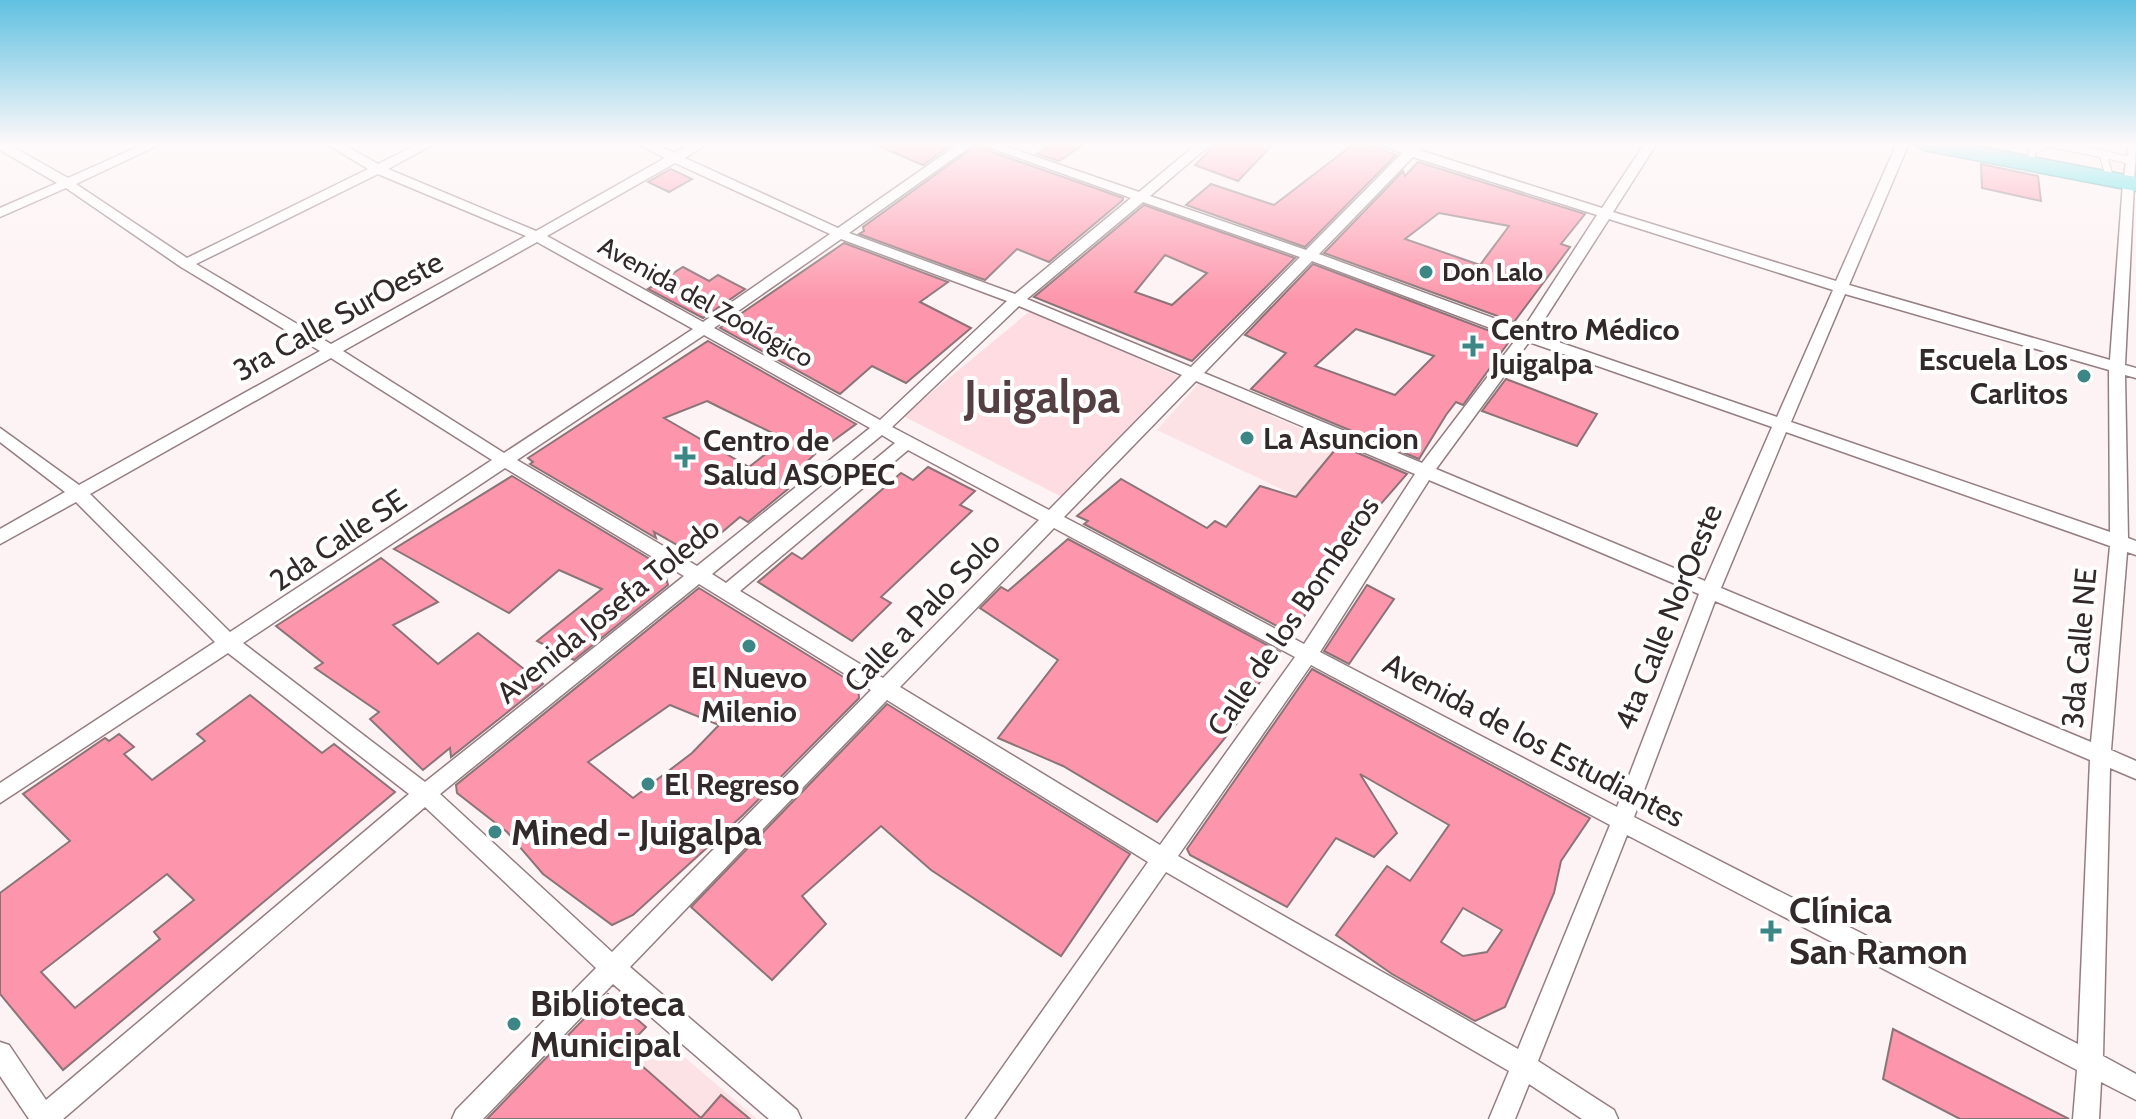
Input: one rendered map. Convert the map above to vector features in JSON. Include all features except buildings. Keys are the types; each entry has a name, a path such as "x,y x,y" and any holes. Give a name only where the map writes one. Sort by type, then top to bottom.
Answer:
{"street":[{"path":"0,213 37,195"},
{"path":"85,195 186,264 507,462 727,592 1162,858 1524,1066 1605,1119"},
{"path":"186,264 325,195"},
{"name":"Avenida del Zoológico","path":"440,195 537,236 907,442"},
{"name":"3ra Calle SurOeste","path":"0,537 610,195"},
{"path":"756,195 842,235 1017,300 2136,770"},
{"name":"2da Calle SE","path":"0,794 507,462 897,195"},
{"path":"1136,195 1526,336 2127,545"},
{"name":"Calle a Palo Solo","path":"465,1119 1370,195"},
{"path":"1552,195 1842,288 2126,370"},
{"name":"Calle de los Bomberos","path":"979,1119 1308,654 1425,472 1526,336 1616,195"},
{"name":"4ta Calle NorOeste","path":"1502,1119 1622,821 1709,593 1881,195"},
{"name":"3da Calle NE","path":"2086,1119 2100,755 2127,545 2127,195"},
{"name":"Avenida Josefa Toledo","path":"44,1119 425,794 881,428 1017,300 1141,197"},
{"path":"0,434 78,493 231,645 425,794 613,968 788,1119"},
{"path":"727,592 907,442"},
{"name":"Avenida de los Estudiantes","path":"907,442 1054,517 1622,821 2136,1087"},
{"path":"0,1054 44,1119"}],"shaded area":[{"path":"1030,311 1184,379 1064,498 903,416"},
{"name":"La Asuncion","path":"1198,384 1339,445 1296,496 1157,430"},
{"path":"663,1039 757,1119 589,1119"}],"place":[{"name":"Don Lalo","path":"1426,272"},
{"name":"Centro Médico Juigalpa","path":"1473,346"},
{"name":"Escuela Los Carlitos","path":"2084,376"},
{"name":"La Asuncion","path":"1247,438"},
{"name":"Centro de Salud ASOPEC","path":"685,457"},
{"name":"El Nuevo Milenio","path":"749,646"},
{"name":"El Regreso","path":"648,784"},
{"name":"Mined - Juigalpa","path":"495,832"},
{"name":"Clínica San Ramon","path":"1771,931"},
{"name":"Biblioteca Municipal","path":"514,1024"}],"district":[{"name":"Juigalpa","path":"1042,397"}]}
